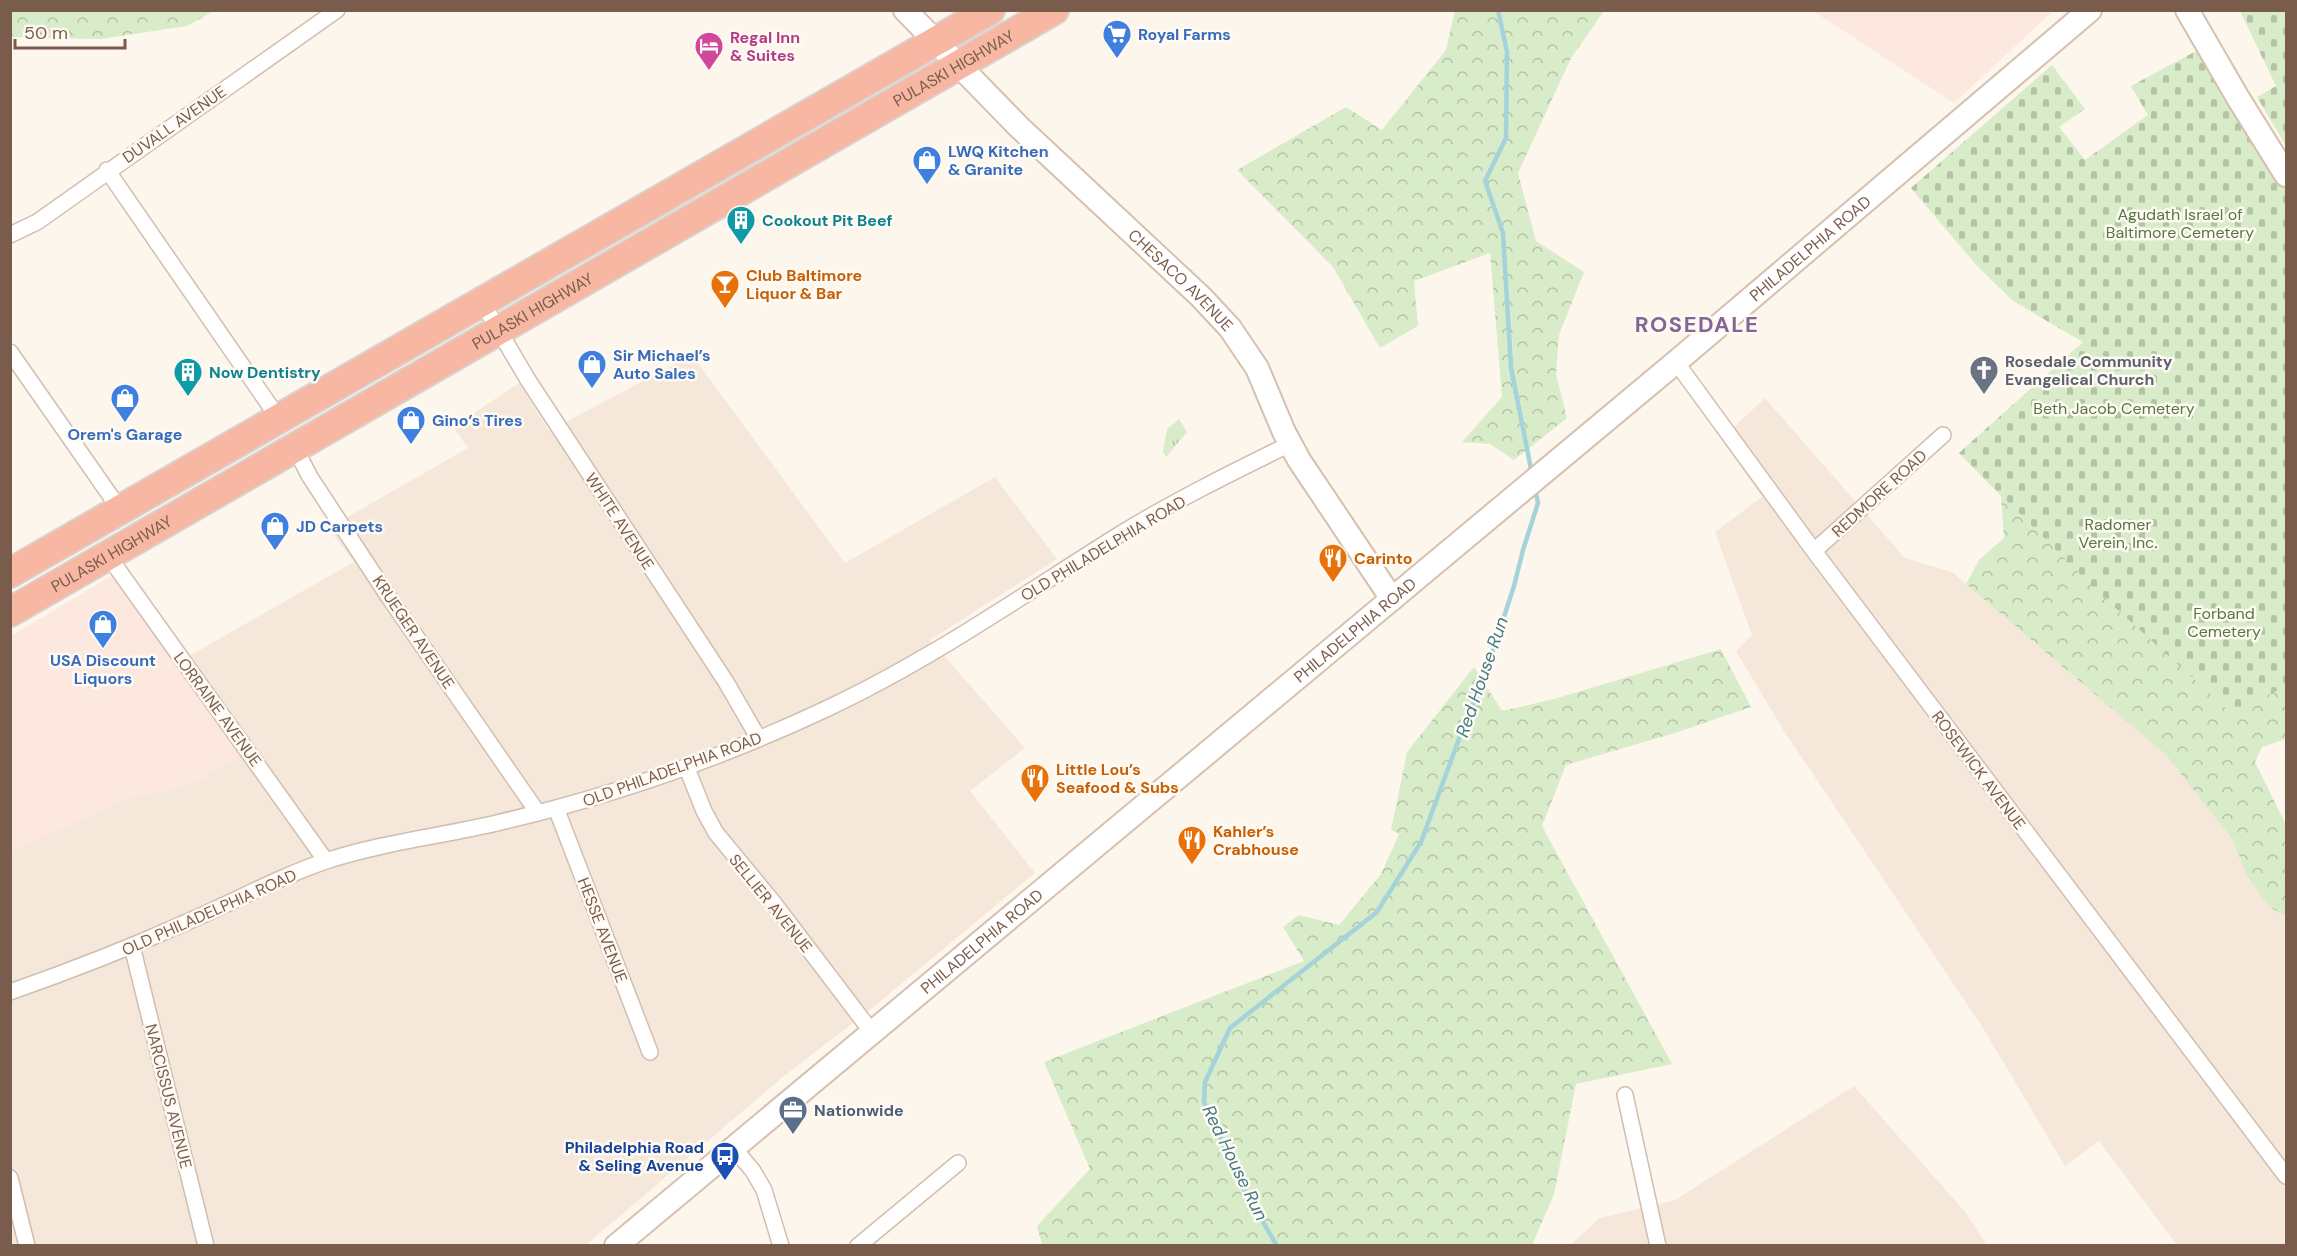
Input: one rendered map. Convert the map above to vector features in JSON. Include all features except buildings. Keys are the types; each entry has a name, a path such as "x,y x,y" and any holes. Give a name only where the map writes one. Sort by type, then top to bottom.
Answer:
{"highway":[{"name":"PULASKI HIGHWAY","path":"10,573 990,10"},
{"name":"PULASKI HIGHWAY","path":"10,612 959,67 1054,10"}],"main road":[{"name":"CHESACO AVENUE","path":"905,10 1019,127 1224,321 1257,368 1290,444 1392,599"},
{"name":"PHILADELPHIA ROAD","path":"616,1245 1676,362 2090,10"},
{"path":"2187,10 2286,175"}],"street":[{"name":"DUVALL AVENUE","path":"10,235 37,222 107,170 337,10"},
{"path":"107,170 279,419"},
{"name":"WHITE AVENUE","path":"482,302 528,380 726,682 759,739"},
{"path":"10,352 121,511"},
{"name":"ROSEWICK AVENUE","path":"1676,362 1814,551 2286,1176"},
{"name":"REDMORE ROAD","path":"1814,551 1943,435"},
{"name":"OLD PHILADELPHIA ROAD","path":"10,992 132,946 326,861 395,842 538,813 617,791 759,739 827,709 904,669 977,627 1126,531 1214,482 1290,444"},
{"name":"KRUEGER AVENUE","path":"296,448 310,477 388,596 538,813"},
{"name":"LORRAINE AVENUE","path":"109,557 326,861"},
{"name":"SELLIER AVENUE","path":"686,766 707,817 721,841 773,902 871,1031"},
{"name":"HESSE AVENUE","path":"556,808 650,1052"},
{"name":"NARCISSUS AVENUE","path":"132,946 206,1245"},
{"path":"1625,1095 1658,1245"},
{"path":"733,1147 753,1171 764,1190 781,1245"},
{"path":"858,1245 958,1163"},
{"path":"10,1178 27,1245"}],"shaded area":[{"path":"1813,11 2053,11 1954,103"},
{"path":"692,355 845,563 995,477 1057,559 930,640 1025,748 970,791 1035,873 866,1013 784,1076 586,1245 11,1245 10,851 126,799 194,783 240,755 175,664 354,562 328,528 468,448 453,427 519,383 549,431"},
{"path":"1765,398 1905,558 1952,572 2166,755 2286,909 2286,1245 2177,1245 2099,1141 2065,1166 1983,1028 1784,731 1736,651 1752,635 1715,532 1762,497 1721,439"},
{"path":"111,576 241,755 194,783 126,799 11,851 11,636"},
{"path":"1854,1086 1965,1212 1987,1245 1569,1246 1600,1218 1675,1200"}],"green space":[{"path":"11,10 214,11 187,26 100,39 11,37"},
{"path":"1455,10 1604,11 1571,58 1518,173 1536,241 1584,272 1559,335 1556,374 1567,418 1514,460 1490,444 1462,442 1502,397 1490,253 1414,281 1418,326 1380,348 1333,267 1237,170 1346,107 1382,130 1446,50"},
{"path":"2240,11 2286,11 2286,146 2257,97 2276,86"},
{"path":"2196,51 2286,190 2286,686 2258,700 2235,716 2100,594 1959,453 2083,342 2013,301 1976,265 1911,188 2052,65 2085,109 2059,127 2085,160 2148,115 2131,86"},
{"path":"1179,419 1187,432 1166,457 1163,452 1167,429"},
{"path":"1959,453 2286,680 2286,739 2262,747 2255,762 2286,825 2286,916 2269,907 2246,874 2234,842 2166,755 1966,584 1979,560 2004,538 2001,496"},
{"path":"1721,649 1751,707 1675,733 1566,765 1542,826 1672,1064 1576,1084 1554,1194 1532,1245 1042,1245 1037,1226 1090,1169 1044,1062 1304,961 1283,927 1299,915 1339,925 1381,874 1399,834 1391,830 1407,752 1474,667 1502,711 1554,699"}],"waterway":[{"name":"Red House Run","path":"1498,10 1507,52 1506,138 1485,181 1503,233 1511,368 1532,474"},
{"name":"Red House Run","path":"1277,1246 1245,1191 1204,1102 1205,1082 1230,1028 1377,912 1421,842 1466,720 1482,684 1514,586 1538,503 1535,488"}],"place":[{"name":"Royal Farms","path":"1117,60"},
{"name":"Regal Inn & Suites","path":"709,72"},
{"name":"LWQ Kitchen & Granite","path":"927,186"},
{"name":"Cookout Pit Beef","path":"741,246"},
{"name":"Club Baltimore Liquor & Bar","path":"725,310"},
{"name":"Sir Michael’s Auto Sales","path":"592,390"},
{"name":"Rosedale Community Evangelical Church","path":"1984,396"},
{"name":"Now Dentistry","path":"188,398"},
{"name":"Orem's Garage","path":"125,424"},
{"name":"Gino’s Tires","path":"411,446"},
{"name":"JD Carpets","path":"275,552"},
{"name":"Carinto","path":"1333,584"},
{"name":"USA Discount Liquors","path":"103,650"},
{"name":"Little Lou’s Seafood & Subs","path":"1035,804"},
{"name":"Kahler’s Crabhouse","path":"1192,866"},
{"name":"Nationwide","path":"793,1136"},
{"name":"Philadelphia Road & Seling Avenue","path":"725,1182"}],"district":[{"name":"ROSEDALE","path":"1697,324"}],"park label":[{"name":"Agudath Israel of Baltimore Cemetery","path":"2180,223"},
{"name":"Beth Jacob Cemetery","path":"2114,408"},
{"name":"Radomer Verein, Inc.","path":"2118,533"},
{"name":"Forband Cemetery","path":"2224,622"}]}
